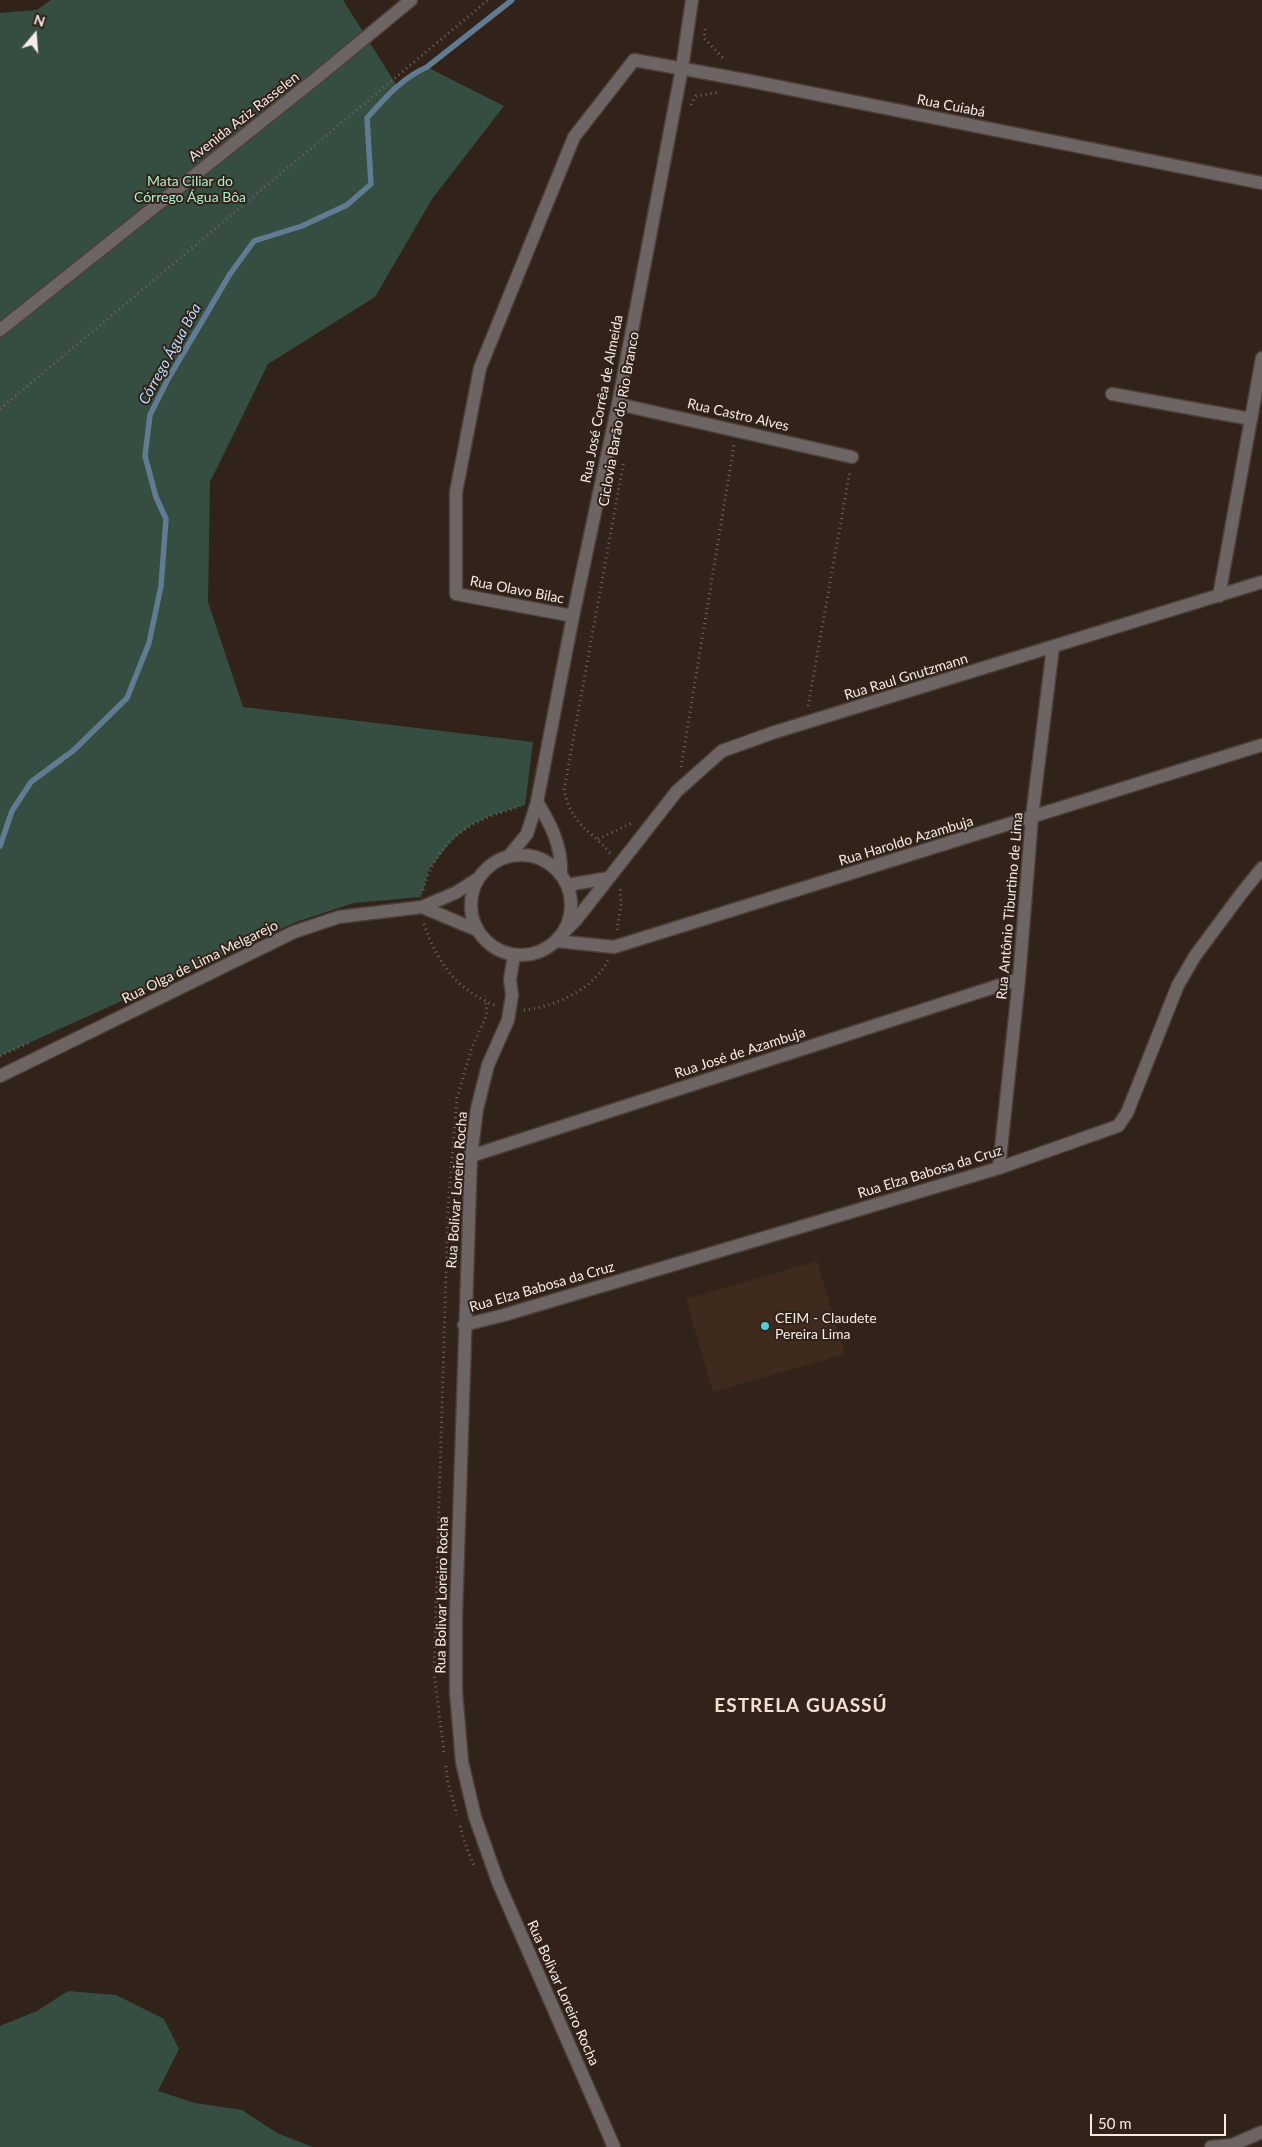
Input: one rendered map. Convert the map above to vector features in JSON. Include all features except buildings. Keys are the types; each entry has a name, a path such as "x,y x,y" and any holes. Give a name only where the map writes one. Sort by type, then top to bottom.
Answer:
{"street":[{"name":"Avenida Aziz Rasselen","path":"0,330 319,76 410,0"},
{"name":"Rua José Corrêa de Almeida","path":"508,857 526,834 537,802 573,616 618,404 682,68 692,0"},
{"name":"Rua Cuiabá","path":"456,594 456,492 480,368 574,137 634,60 745,80 1262,183"},
{"path":"1219,596 1262,358"},
{"path":"1112,394 1251,419"},
{"name":"Rua Castro Alves","path":"618,404 852,457"},
{"name":"Rua Raul Gnutzmann","path":"559,938 677,791 722,751 772,733 1262,582"},
{"name":"Rua Olavo Bilac","path":"456,594 573,616"},
{"name":"Rua Antônio Tiburtino de Lima","path":"999,1168 1019,979 1032,817 1053,647"},
{"name":"Rua Haroldo Azambuja","path":"559,938 614,947 1262,745"},
{"path":"537,802 551,825 558,843 564,880 571,910 568,923 559,938 537,953 514,955 499,950 487,942 477,930 472,917 471,903 473,890 479,878 497,862 508,857 523,855 538,858 550,865 564,880 609,878"},
{"name":"Rua Elza Babosa da Cruz","path":"464,1325 504,1315 999,1168 1118,1126 1127,1113 1178,985 1195,956 1262,868"},
{"name":"Rua Olga de Lima Melgarejo","path":"0,1076 294,932 339,917 420,907 455,893 479,878"},
{"name":"Rua Olga de Lima Melgarejo","path":"420,907 477,930"},
{"name":"Rua Bolivar Loreiro Rocha","path":"514,955 510,980 512,995 508,1020 488,1065 477,1108 471,1156 464,1325 456,1614 456,1692 462,1762 475,1817 498,1882 614,2147"},
{"name":"Rua José de Azambuja","path":"471,1156 1019,979"},
{"path":"1211,2147 1232,2145 1262,2132"}],"path":[{"path":"0,409 488,0"},
{"path":"690,106 696,96 727,91 745,80 704,38 705,24"},
{"path":"677,791 737,430"},
{"name":"Ciclovia Barão do Rio Branco","path":"617,867 612,856 598,839 581,827 568,808 564,790 624,456"},
{"path":"805,724 852,457"},
{"path":"420,907 430,942 441,963 458,983 477,998 486,1002"}],"shaded area":[{"name":"CEIM - Claudete Pereira Lima","path":"817,1261 845,1354 713,1392 686,1299"}],"green space":[{"name":"Mata Ciliar do Córrego Água Bôa","path":"51,0 343,0 397,86 427,67 504,106 432,199 375,297 268,364 210,482 208,602 243,707 533,742 525,805 492,815 471,825 453,839 429,869 421,897 354,903 296,922 0,1056 0,13 37,10"},
{"path":"68,1991 116,1995 164,2019 179,2049 158,2091 195,2103 242,2110 277,2133 313,2147 0,2147 0,2026 37,2011"}],"waterway":[{"name":"Córrego Água Bôa","path":"0,846 12,811 31,782 74,750 127,698 149,643 161,586 166,519 156,497 145,456 150,415 168,379 230,274 254,241 302,226 347,205 371,184 367,118 402,83 427,67 512,0"}],"place":[{"name":"CEIM - Claudete Pereira Lima","path":"765,1326"}],"district":[{"name":"ESTRELA GUASSÚ","path":"801,1706"}]}
